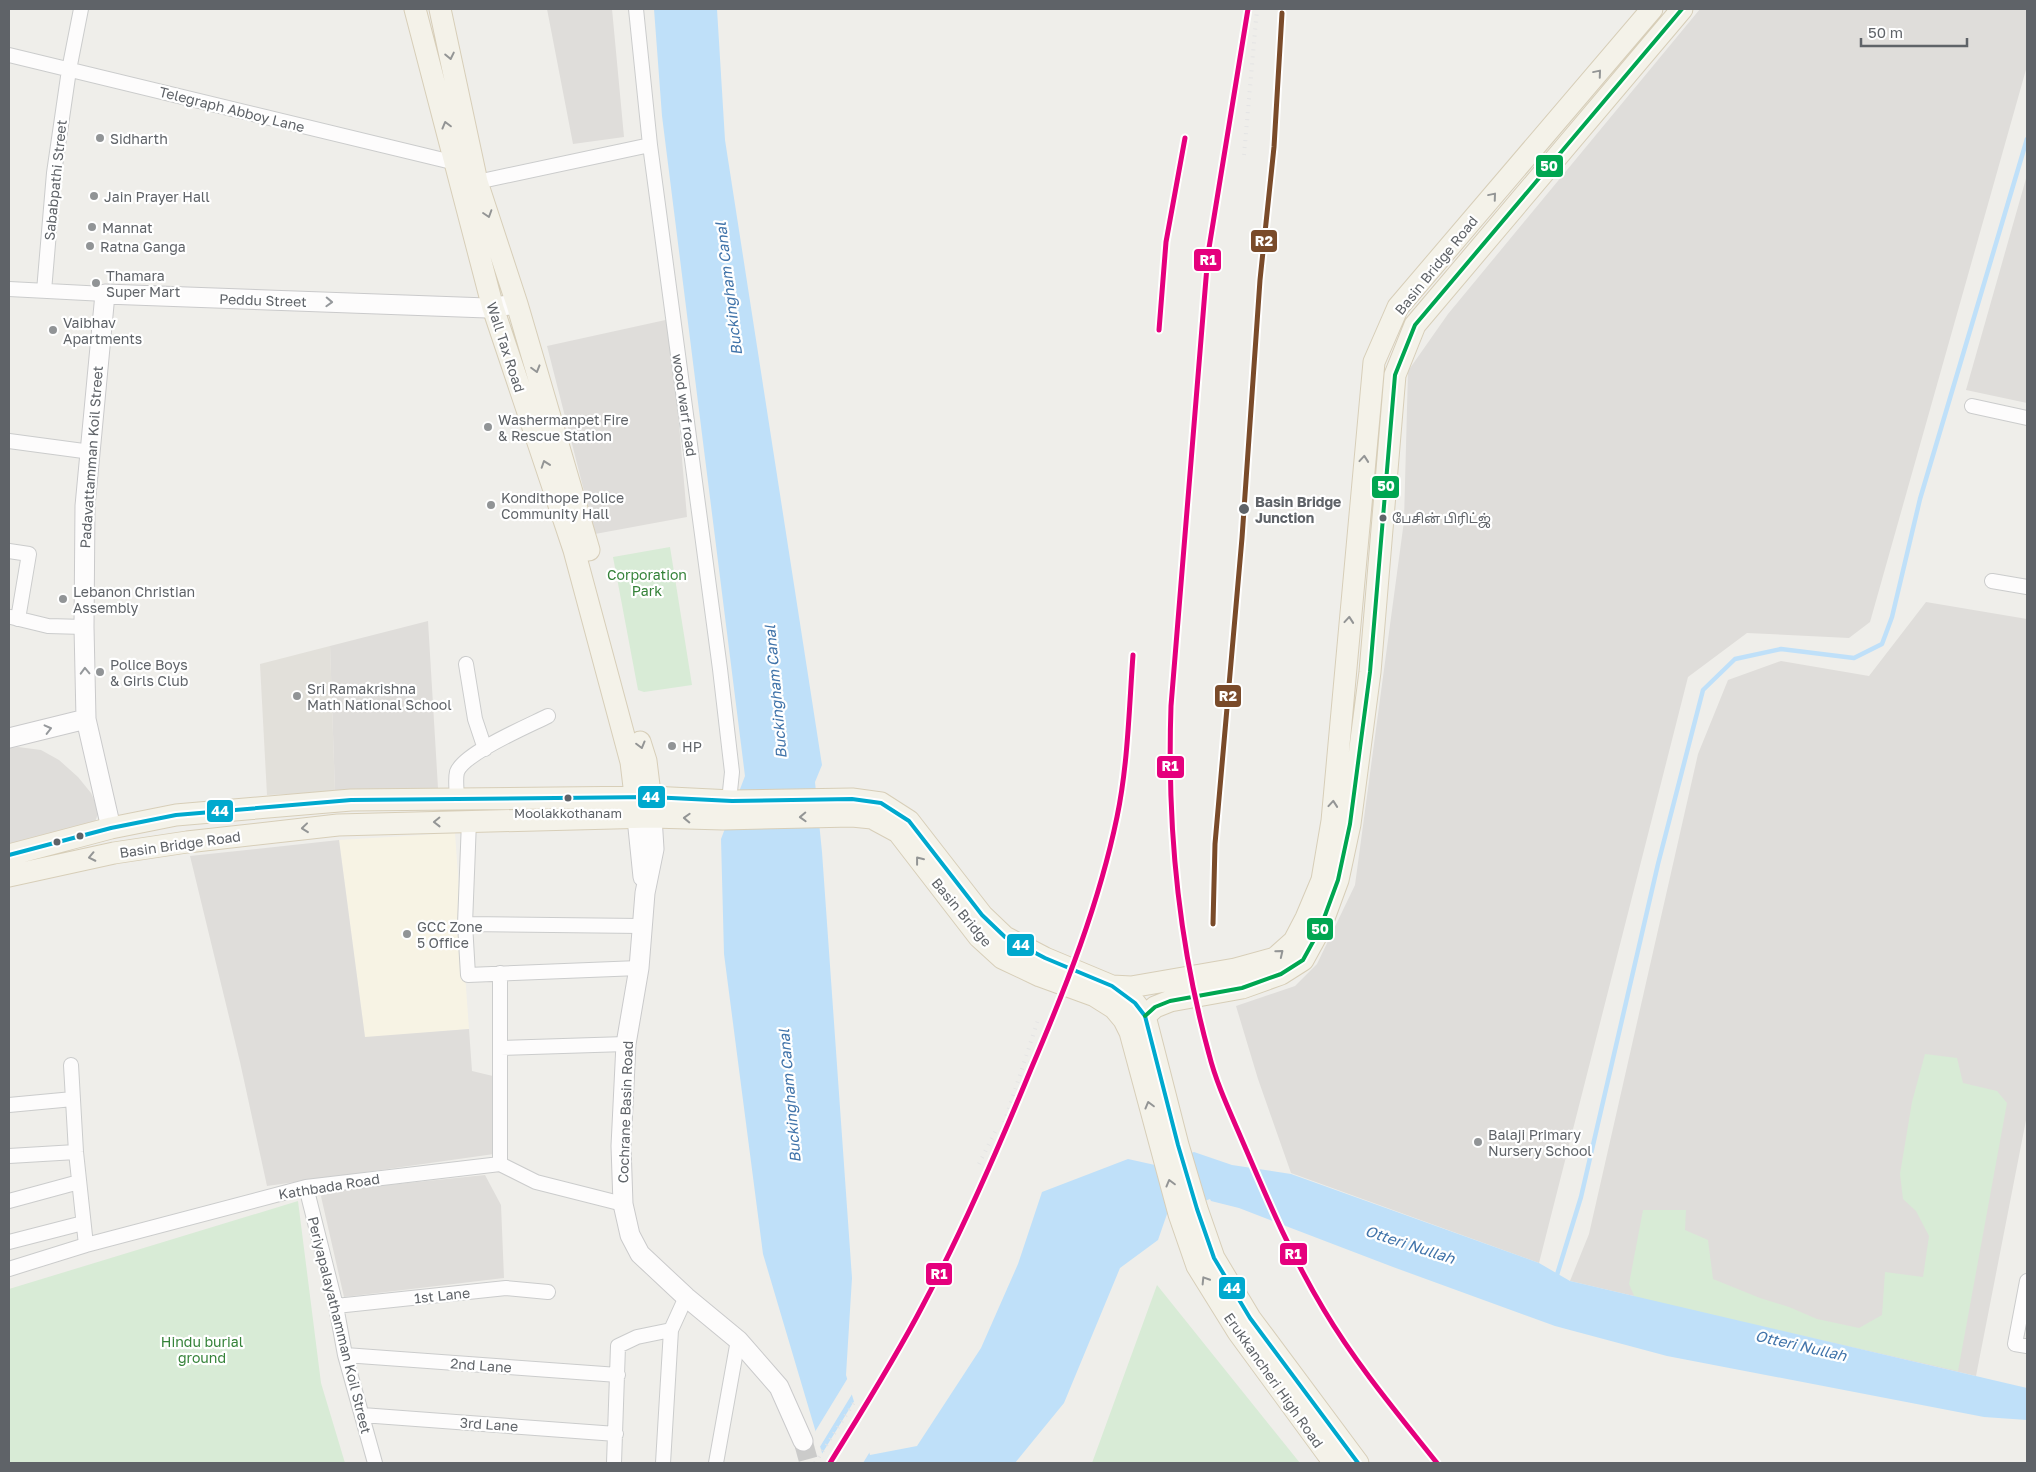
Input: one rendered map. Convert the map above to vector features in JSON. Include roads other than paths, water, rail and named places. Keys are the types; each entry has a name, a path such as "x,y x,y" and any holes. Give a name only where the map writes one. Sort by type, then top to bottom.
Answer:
{"main road":[{"name":"Wall Tax Road","path":"415,9 493,308 571,541 644,807"},
{"name":"Wall Tax Road","path":"440,9 477,182 518,304 591,559 646,761 644,807"},
{"name":"Basin Bridge Road","path":"1238,979 1275,958 1294,942 1322,880 1332,821 1344,669 1374,362 1398,307 1652,9"},
{"name":"Basin Bridge Road","path":"1238,979 1281,974 1303,960 1320,929 1338,880 1350,824 1370,672 1395,375 1415,325 1682,9"},
{"name":"Peddu Street","path":"105,294 493,308 518,304"},
{"name":"Padavattamman Koil Street","path":"105,294 97,362 85,506 84,627 86,720 112,828"},
{"path":"9,738 86,720"},
{"name":"Basin Bridge Road","path":"9,855 112,828 176,815 351,800 456,799 644,807"},
{"path":"351,800 353,824"},
{"name":"Basin Bridge","path":"644,807 852,807 881,803 909,821 982,915 1005,937 1043,967 1102,988 1135,1003 1146,1016 1170,1149"},
{"name":"Basin Bridge Road","path":"9,876 114,853 151,847 353,824 469,822 644,807"},
{"name":"Cochrane Basin Road","path":"644,807 654,849 645,893 639,968 626,1044 621,1146 623,1204 630,1235 640,1254 686,1298 738,1340 779,1387 803,1441"},
{"path":"1102,988 1131,987 1166,992 1238,979"},
{"name":"Basin Bridge","path":"1102,988 1130,1032 1170,1149 1188,1211"},
{"path":"1146,1016 1156,1007 1166,992"},
{"name":"Erukkancheri High Road","path":"1188,1211 1197,1266 1238,1332 1334,1463"},
{"name":"Erukkancheri High Road","path":"1188,1211 1250,1318 1358,1463"}],"street":[{"name":"Sababpathi Street","path":"44,291 54,173 69,70 81,9"},
{"name":"wood warf road","path":"636,9 650,146 732,772 728,807"},
{"name":"Telegraph Abboy Lane","path":"9,55 456,164"},
{"path":"477,182 650,146"},
{"name":"Peddu Street","path":"9,289 105,294"},
{"path":"1972,406 2027,418"},
{"path":"9,441 90,452"},
{"path":"9,551 29,554 13,618 48,626 84,627"},
{"path":"1992,581 2027,587"},
{"path":"466,664 475,719 484,749"},
{"path":"456,799 457,772 466,760 548,716"},
{"path":"469,822 465,924 468,975 639,968"},
{"path":"465,924 641,926"},
{"path":"500,973 500,1164 536,1182 623,1204"},
{"path":"500,1048 626,1044"},
{"path":"71,1065 76,1152 86,1245"},
{"path":"9,1105 73,1099"},
{"path":"9,1156 76,1152"},
{"name":"Kathbada Road","path":"9,1269 86,1245 306,1187 500,1164"},
{"path":"9,1201 80,1182"},
{"name":"Periyapalayathamman Koil Street","path":"306,1187 336,1306 345,1355 375,1463"},
{"path":"9,1242 83,1223"},
{"path":"2021,1345 2027,1281"},
{"name":"1st Lane","path":"336,1306 506,1288 548,1292"},
{"path":"663,1463 671,1330 686,1298"},
{"path":"614,1463 618,1346 637,1337 671,1330"},
{"path":"716,1463 738,1340"},
{"name":"2nd Lane","path":"345,1355 618,1375"},
{"name":"3rd Lane","path":"362,1415 616,1434"}],"water":[{"path":"654,9 717,9 725,140 822,765 815,782 822,852 852,1278 846,1375 870,1455 917,1446 981,1348 1018,1264 1042,1192 1128,1159 1155,1165 1194,1152 1232,1165 1291,1174 1539,1263 1570,1281 2027,1388 2027,1420 1984,1417 1667,1356 1555,1326 1239,1208 1211,1201 1210,1199 1167,1214 1158,1240 1120,1268 1064,1403 1015,1463 825,1463 763,1254 724,954 721,839 745,776 662,116"}],"waterway":[{"path":"1556,1278 1581,1197 1658,864 1703,690 1735,659 1781,649 1854,658 1882,644 1892,617 1920,499 2027,139"}],"tunnel":[{"path":"803,1441 809,1463"}],"railway":[{"path":"1244,155 1257,9"},
{"path":"989,1169 1039,1017"},
{"path":"1030,1063 1050,1023"},
{"path":"979,1164 997,1128"},
{"path":"815,1463 855,1401"}],"place":[{"name":"Sidharth","path":"100,138"},
{"name":"Jain Prayer Hall","path":"94,196"},
{"name":"Mannat","path":"92,227"},
{"name":"Ratna Ganga","path":"90,246"},
{"name":"Thamara Super Mart","path":"96,283"},
{"name":"Vaibhav Apartments","path":"53,330"},
{"name":"Washermanpet Fire & Rescue Station","path":"488,427"},
{"name":"Kondithope Police Community Hall","path":"491,505"},
{"name":"Basin Bridge Junction","path":"1244,509"},
{"name":"பேசின் பிரிட்ஜ்","path":"1383,518"},
{"name":"Lebanon Christian Assembly","path":"63,599"},
{"name":"Police Boys & Girls Club","path":"100,672"},
{"name":"Sri Ramakrishna Math National School","path":"297,696"},
{"name":"HP","path":"672,746"},
{"name":"Moolakkothanam","path":"568,798"},
{"name":"GCC Zone 5 Office","path":"407,934"},
{"name":"Balaji Primary Nursery School","path":"1478,1142"}],"water label":[{"name":"Buckingham Canal","path":"728,289"},
{"name":"Buckingham Canal","path":"775,692"},
{"name":"Buckingham Canal","path":"789,1096"},
{"name":"Otteri Nullah","path":"1410,1244"},
{"name":"Otteri Nullah","path":"1801,1345"}],"park label":[{"name":"Corporation Park","path":"647,582"},
{"name":"Hindu burial ground","path":"202,1349"}]}
